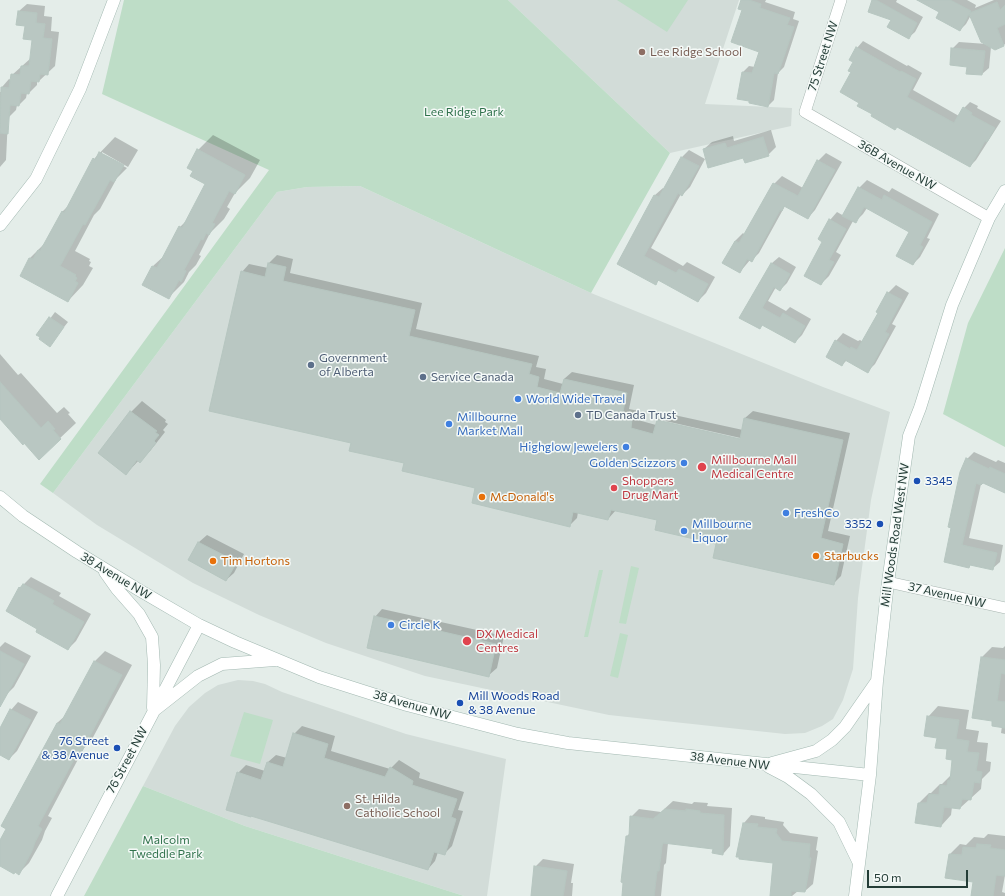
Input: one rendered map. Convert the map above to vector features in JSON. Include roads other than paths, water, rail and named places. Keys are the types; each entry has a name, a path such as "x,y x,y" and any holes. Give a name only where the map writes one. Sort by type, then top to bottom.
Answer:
{"street":[{"path":"0,225 36,179 80,89 114,0"},
{"name":"75 Street NW","path":"805,112 841,0"},
{"name":"36B Avenue NW","path":"805,112 989,218"},
{"name":"Mill Woods Road West NW","path":"855,896 858,861 870,775 877,681 888,582 909,436 920,408 952,305 989,218 1005,191"},
{"name":"38 Avenue NW","path":"0,497 23,516 101,567 199,624 236,642 319,677 407,705 518,734 568,744 870,775"},
{"path":"101,567 117,589 140,614 152,637 154,665 153,711"},
{"name":"37 Avenue NW","path":"888,582 1005,608"},
{"name":"76 Street NW","path":"57,896 199,624"},
{"path":"153,711 198,676 222,664 279,660"},
{"path":"765,765 816,751 832,740 845,727 877,681"},
{"path":"765,765 788,777 824,806 839,822 858,861"}],"place":[{"name":"Lee Ridge School","path":"642,52"},
{"name":"Government of Alberta","path":"311,365"},
{"name":"Service Canada","path":"423,377"},
{"name":"World Wide Travel","path":"518,399"},
{"name":"TD Canada Trust","path":"578,415"},
{"name":"Millbourne Market Mall","path":"449,424"},
{"name":"Highglow Jewelers","path":"626,447"},
{"name":"Golden Scizzors","path":"684,463"},
{"name":"Millbourne Mall Medical Centre","path":"702,467"},
{"name":"3345","path":"917,481"},
{"name":"Shoppers Drug Mart","path":"614,488"},
{"name":"McDonald's","path":"482,497"},
{"name":"FreshCo","path":"786,513"},
{"name":"3352","path":"880,524"},
{"name":"Millbourne Liquor","path":"684,531"},
{"name":"Starbucks","path":"816,556"},
{"name":"Tim Hortons","path":"213,561"},
{"name":"Circle K","path":"391,625"},
{"name":"DX Medical Centres","path":"467,641"},
{"name":"Mill Woods Road & 38 Avenue","path":"460,703"},
{"name":"76 Street & 38 Avenue","path":"117,748"},
{"name":"St. Hilda Catholic School","path":"347,806"}],"park label":[{"name":"Lee Ridge Park","path":"464,112"},
{"name":"Malcolm Tweddle Park","path":"166,847"}]}
